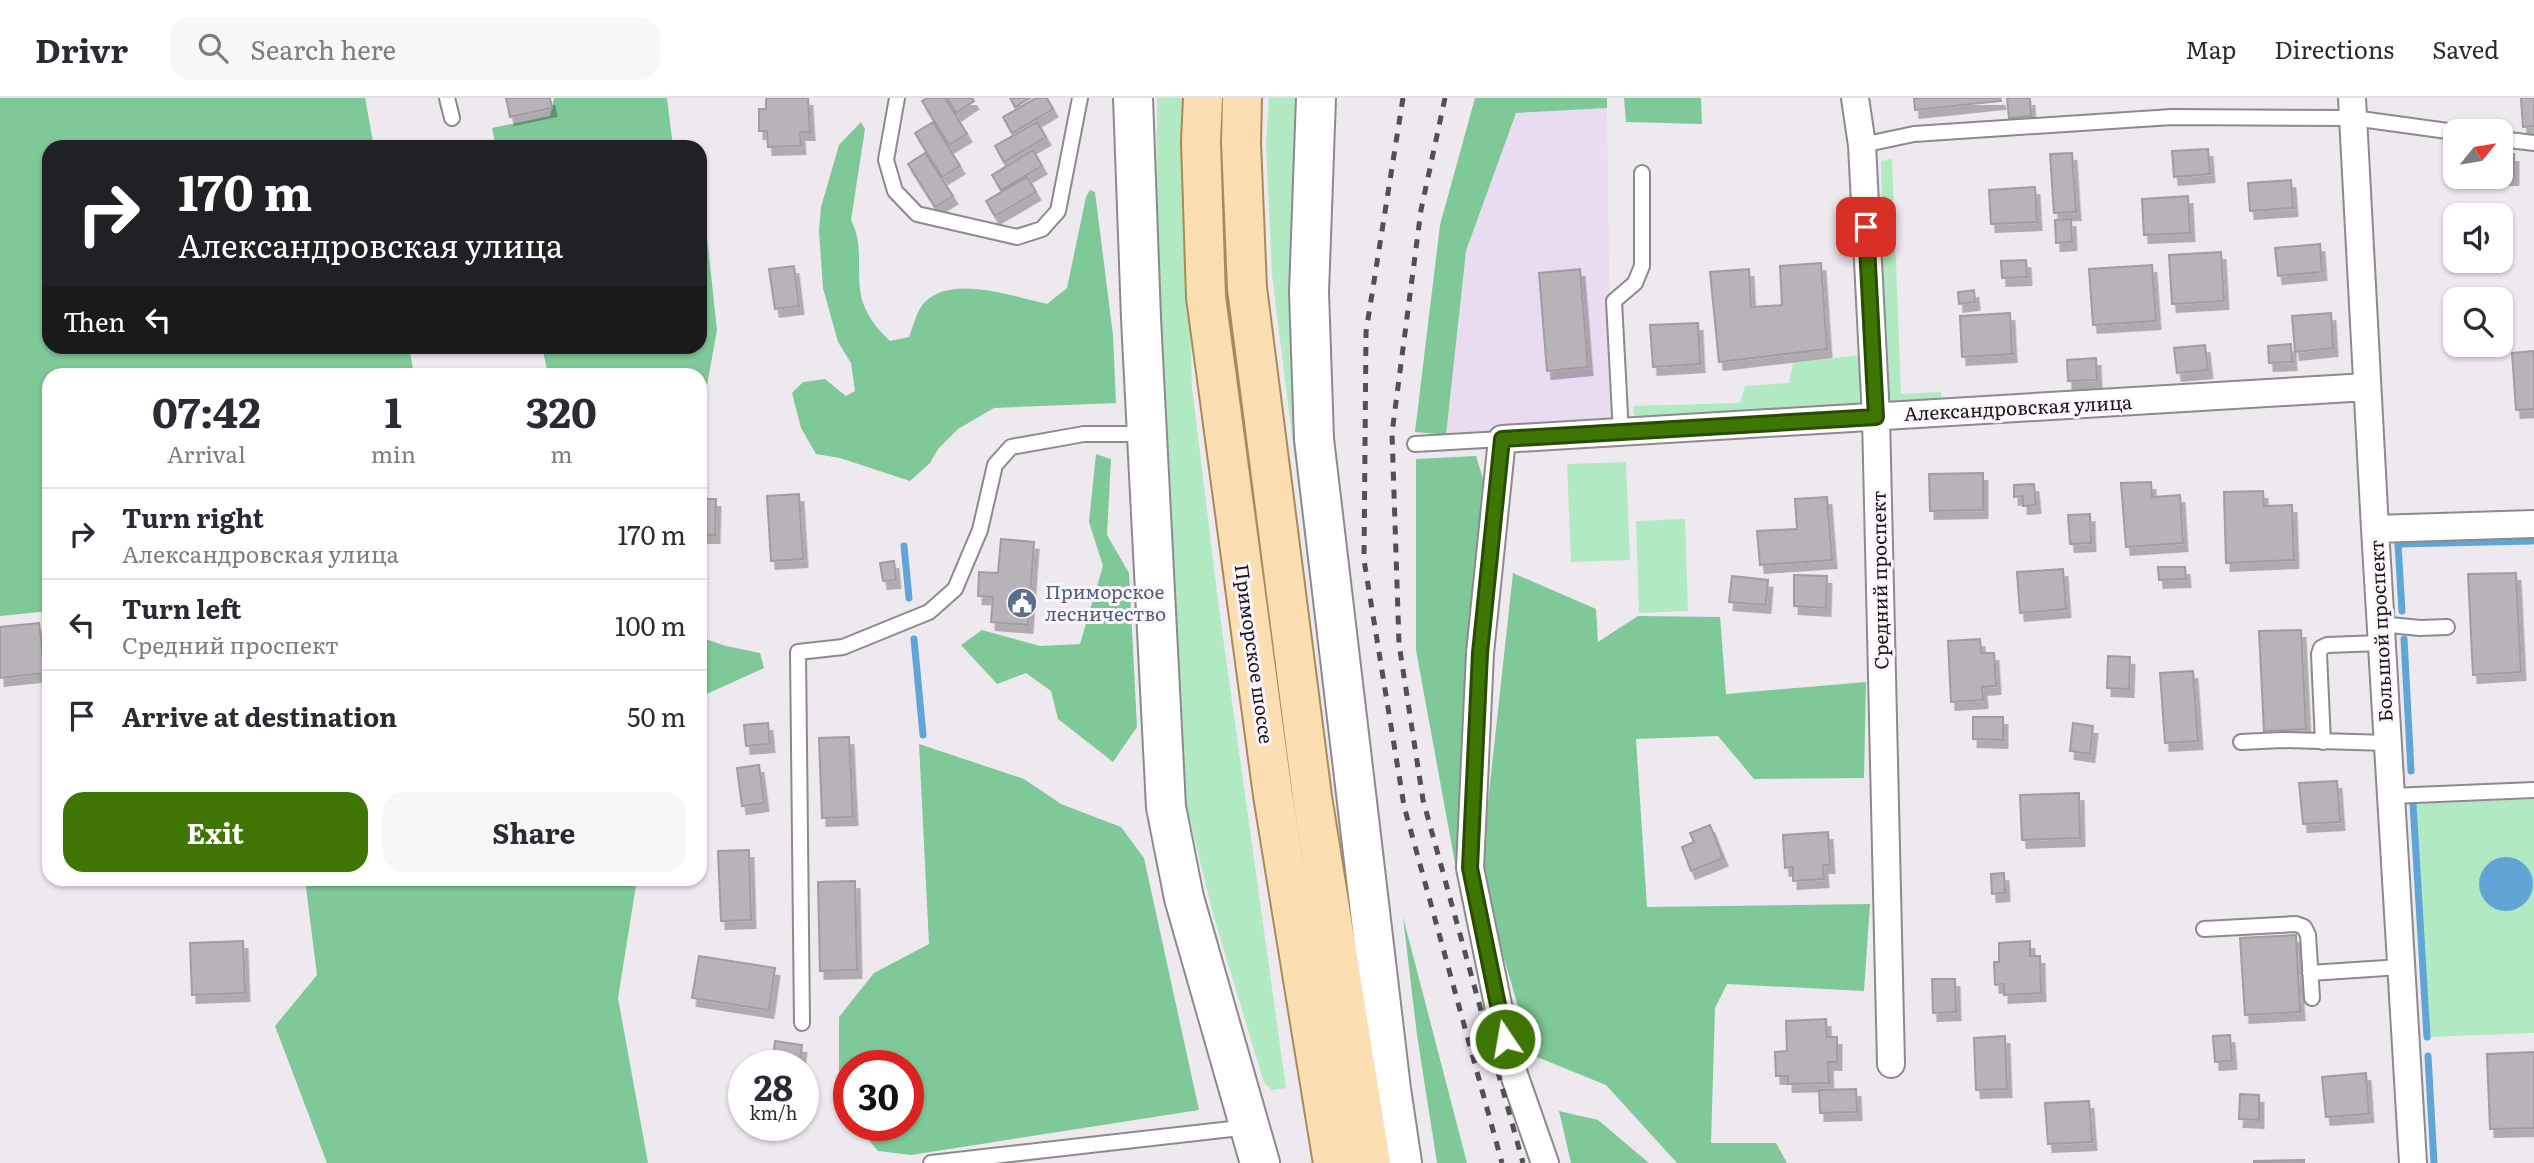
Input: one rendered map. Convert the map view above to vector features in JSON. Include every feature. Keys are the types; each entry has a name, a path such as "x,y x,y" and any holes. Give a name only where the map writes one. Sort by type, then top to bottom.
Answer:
{"main road":[{"name":"Приморское шоссе","path":"1203,98 1201,142 1208,311 1273,795 1333,1163"},
{"name":"Приморское шоссе","path":"1242,98 1241,143 1247,288 1312,797 1371,1163"}],"street":[{"path":"1133,98 1166,807 1184,898 1259,1163"},
{"path":"1316,98 1309,292 1314,439 1402,1163"},
{"name":"Средний проспект","path":"1855,98 1862,145 1876,417 1891,1064"},
{"name":"Большой проспект","path":"2353,108 2413,1163"},
{"name":"Александровская улица","path":"1502,439 1621,434 2367,387"},
{"path":"1502,439 1480,653 1470,868 1510,1063 1545,1163"},
{"path":"2375,529 2534,524"}],"lane":[{"path":"447,98 452,118"},
{"path":"897,98 886,160 895,191 916,214 1017,237 1042,229 1058,211 1080,98"},
{"path":"1862,145 1914,134 2353,108 2443,129"},
{"path":"2513,140 2534,143"},
{"path":"1621,434 1614,301 1634,283 1642,267 1642,173"},
{"path":"802,1023 798,652 843,647 929,612 955,589 980,530 995,465 1011,447 1083,434 1148,434"},
{"path":"1415,444 1502,439"},
{"path":"2323,741 2319,654 2321,648 2381,633 2446,627"},
{"path":"2241,742 2388,743"},
{"path":"2391,796 2534,790"},
{"path":"2204,929 2296,924 2304,927 2308,935 2312,998"},
{"path":"2310,972 2401,967"},
{"path":"931,1163 1249,1127"}],"shaded area":[{"path":"1607,108 1611,425 1446,435 1466,251 1516,113"}],"green space":[{"path":"0,98 365,98 373,140 42,140 42,354 410,354 413,368 42,368 42,612 0,616"},
{"path":"554,98 667,98 672,140 495,140 492,128 550,116"},
{"path":"1157,98 1183,98 1192,387 1218,601 1286,1088 1272,1090 1264,1083 1213,914 1186,804 1156,223"},
{"path":"1269,98 1309,98 1369,1055 1272,275 1266,144"},
{"path":"1475,98 1607,98 1607,108 1516,113 1466,251 1446,435 1415,432 1440,225"},
{"path":"1624,98 1701,98 1702,124 1626,122"},
{"path":"861,122 865,129 851,220 859,248 863,302 880,331 890,341 909,337 922,305 937,294 951,290 984,290 1047,304 1067,288 1086,197 1090,190 1095,192 1113,335 1116,403 994,408 958,429 938,449 930,463 910,481 840,458 816,454 801,428 792,393 803,382 825,379 846,396 855,391 851,363 838,342 823,288 819,231 821,207 839,145"},
{"path":"1892,159 1901,394 1941,392 1941,406 1886,404 1881,161"},
{"path":"707,237 717,330 707,385 707,368 547,368 544,354 707,354"},
{"path":"1860,355 1862,411 1634,418 1633,406 1740,403 1745,386 1789,383 1793,363"},
{"path":"1096,454 1111,459 1107,535 1129,573 1137,727 1113,762 1058,719 1051,691 1026,673 997,684 961,645 982,630 1040,646 1080,644 1103,566 1089,522"},
{"path":"1476,456 1489,498 1468,662 1457,874 1416,650 1416,459"},
{"path":"1626,462 1630,560 1571,562 1567,464"},
{"path":"1685,519 1688,611 1639,613 1636,521"},
{"path":"1513,573 1596,609 1598,642 1638,616 1720,617 1726,694 1866,682 1864,778 1754,779 1718,736 1636,739 1647,907 1870,904 1864,991 1727,984 1715,1008 1711,1143 1776,1143 1787,1163 1677,1163 1606,1085 1532,1055 1480,875"},
{"path":"707,639 760,653 764,668 707,694"},
{"path":"919,744 1024,779 1061,804 1121,827 1144,858 1199,1110 911,1155 878,1151 870,1141 924,1141 924,1050 839,1050 839,1017 874,973 929,944"},
{"path":"2534,799 2534,1033 2427,1037 2413,804"},
{"path":"306,886 636,886 618,998 648,1163 327,1163 275,1026 317,975"},
{"path":"1403,917 1467,1163 1437,1163 1417,1035"},
{"path":"1559,1111 1598,1120 1649,1163 1571,1163"}],"water":[{"path":"2506,857 2525,865 2533,884 2525,903 2506,911 2487,903 2479,884 2487,865"}],"building":[{"path":"506,98 550,98 552,108 510,117"},
{"path":"766,98 808,98 810,132 800,132 801,146 768,147 767,131 759,131 759,109 766,109"},
{"path":"927,98 945,98 967,134 949,145 922,101"},
{"path":"947,98 972,98 974,101 956,113"},
{"path":"1010,98 1030,98 1015,107"},
{"path":"1036,98 1047,98 1053,109 1012,133 1003,117"},
{"path":"1914,98 2000,98 2001,101 1915,110"},
{"path":"2007,98 2030,98 2031,116 2009,118"},
{"path":"2521,98 2534,98 2534,126 2523,127"},
{"path":"933,122 960,166 942,177 915,133"},
{"path":"1037,122 1046,137 1004,162 995,146"},
{"path":"2208,149 2210,174 2174,177 2172,151"},
{"path":"1033,150 1042,166 1001,190 992,175"},
{"path":"925,153 953,196 935,207 908,164"},
{"path":"2072,153 2076,212 2054,213 2050,154"},
{"path":"1027,177 1036,192 995,216 986,201"},
{"path":"2291,180 2293,208 2250,211 2248,183"},
{"path":"2035,187 2037,222 1991,224 1989,190"},
{"path":"2188,196 2190,233 2144,235 2142,199"},
{"path":"2071,219 2072,242 2056,243 2055,220"},
{"path":"2320,244 2322,272 2278,276 2275,248"},
{"path":"2221,252 2224,301 2172,304 2169,255"},
{"path":"2026,260 2027,277 2002,278 2001,261"},
{"path":"1821,263 1827,349 1719,362 1710,272 1749,269 1751,307 1782,305 1780,266"},
{"path":"2152,265 2156,321 2093,325 2089,269"},
{"path":"794,266 799,306 775,309 769,269"},
{"path":"1580,269 1588,367 1547,371 1539,273"},
{"path":"1974,290 1975,302 1959,304 1958,292"},
{"path":"2010,313 2012,354 1962,357 1960,316"},
{"path":"2331,313 2333,348 2295,352 2292,316"},
{"path":"1698,323 1700,364 1653,367 1650,325"},
{"path":"2291,344 2292,362 2269,363 2268,346"},
{"path":"2205,345 2208,370 2177,373 2174,348"},
{"path":"2534,351 2534,409 2516,410 2513,353"},
{"path":"2096,358 2097,380 2068,381 2067,360"},
{"path":"1983,473 1983,510 1930,511 1929,474"},
{"path":"2151,482 2152,497 2180,495 2183,543 2126,547 2121,483"},
{"path":"2034,484 2036,505 2023,506 2023,496 2014,497 2014,485"},
{"path":"2263,491 2264,506 2292,505 2294,560 2226,563 2224,492"},
{"path":"799,494 803,559 771,561 767,496"},
{"path":"1827,497 1832,560 1760,565 1757,531 1797,529 1795,499"},
{"path":"707,499 716,499 715,535 707,535"},
{"path":"2090,514 2091,543 2070,544 2068,515"},
{"path":"1001,539 1034,542 1028,625 991,622 993,597 978,596 979,572 998,573"},
{"path":"894,561 896,580 883,581 880,563"},
{"path":"2158,567 2185,567 2186,579 2159,580"},
{"path":"2063,569 2066,609 2020,613 2017,572"},
{"path":"2516,573 2521,672 2473,675 2468,574"},
{"path":"1794,575 1827,576 1826,608 1794,606"},
{"path":"1732,576 1768,580 1766,605 1729,602"},
{"path":"39,623 42,673 0,678 0,627"},
{"path":"2301,630 2306,729 2264,731 2259,631"},
{"path":"1980,639 1981,653 1994,653 1996,686 1982,687 1983,700 1951,702 1948,641"},
{"path":"2108,656 2130,657 2129,689 2107,688"},
{"path":"2193,671 2198,741 2165,743 2160,673"},
{"path":"1973,717 2003,717 2003,740 1973,739"},
{"path":"768,723 770,744 746,746 744,725"},
{"path":"2073,723 2093,726 2090,754 2070,751"},
{"path":"849,737 853,817 822,818 819,738"},
{"path":"759,765 764,803 742,806 737,768"},
{"path":"2337,781 2340,822 2303,824 2299,783"},
{"path":"2079,793 2080,838 2022,840 2020,795"},
{"path":"1710,825 1723,858 1691,871 1682,847 1694,842 1690,833"},
{"path":"1828,832 1830,865 1823,865 1824,879 1793,881 1793,867 1785,868 1783,835"},
{"path":"749,850 751,920 721,921 718,851"},
{"path":"2004,873 2005,893 1992,894 1991,874"},
{"path":"855,881 857,970 820,971 818,882"},
{"path":"2296,935 2300,1012 2245,1015 2240,938"},
{"path":"243,941 245,993 192,995 190,943"},
{"path":"2030,941 2030,956 2040,956 2041,993 2004,995 2004,984 1995,985 1994,962 1999,962 1999,943"},
{"path":"699,956 775,968 769,1010 692,998"},
{"path":"1932,979 1955,979 1956,1012 1933,1013"},
{"path":"1826,1019 1827,1037 1837,1037 1837,1062 1828,1062 1829,1083 1788,1084 1788,1076 1776,1076 1775,1052 1787,1051 1786,1021"},
{"path":"2230,1035 2232,1061 2215,1062 2213,1036"},
{"path":"2005,1036 2007,1089 1976,1090 1974,1038"},
{"path":"775,1041 802,1045 801,1050 774,1050"},
{"path":"2534,1052 2534,1128 2490,1129 2487,1054"},
{"path":"2366,1073 2369,1114 2326,1117 2322,1077"},
{"path":"1856,1089 1857,1112 1820,1113 1819,1090"},
{"path":"2240,1094 2259,1095 2259,1120 2239,1119"},
{"path":"2089,1101 2092,1142 2048,1144 2045,1103"},
{"path":"2304,1160 2304,1163 2254,1163 2254,1161"}],"waterway":[{"path":"2402,611 2398,544 2532,541"},
{"path":"904,546 909,598"},
{"path":"914,639 923,735"},
{"path":"2404,639 2411,771"},
{"path":"2413,804 2427,1037"},
{"path":"2428,1056 2434,1163"}],"railway":[{"path":"1403,98 1366,332 1364,560 1404,806 1502,1163"},
{"path":"1445,98 1421,210 1392,433 1399,644 1423,800 1523,1163"}],"place":[{"name":"Приморское лесничество","path":"1022,603"}],"route":[{"path":"1505,1039 1470,868 1480,653 1502,439 1876,417 1866,227"}]}
